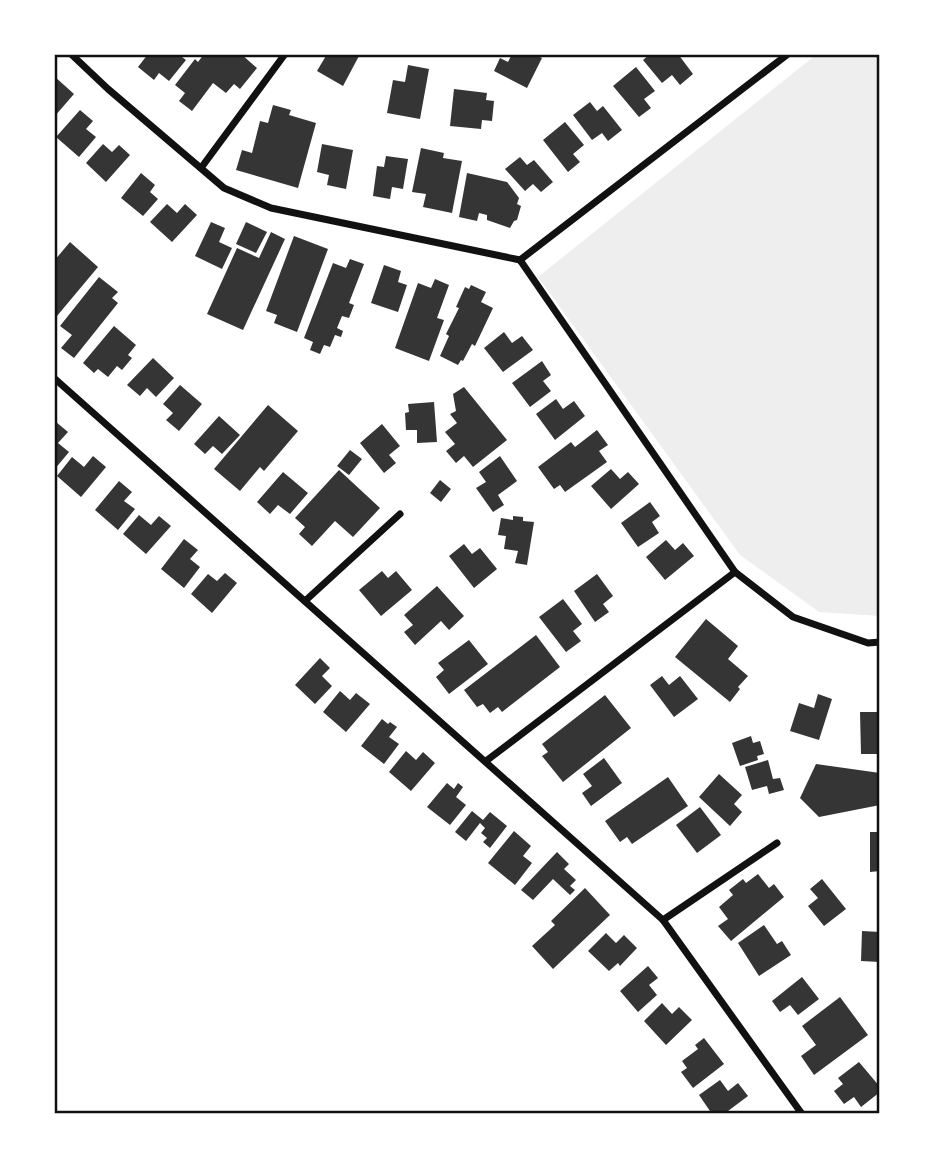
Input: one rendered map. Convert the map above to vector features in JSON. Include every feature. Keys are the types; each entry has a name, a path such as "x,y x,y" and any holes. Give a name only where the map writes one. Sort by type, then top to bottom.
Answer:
{"street":[{"path":"71,54 224,188 271,208 520,260 735,572 793,617 868,643 880,642"},
{"path":"201,168 285,54"},
{"path":"520,260 788,54"},
{"path":"54,377 663,920 802,1114"},
{"path":"305,601 400,514"},
{"path":"486,761 735,572"},
{"path":"663,920 777,843"}],"shaded area":[{"path":"817,54 880,54 880,616 819,612 740,555 538,277"}],"building":[{"path":"148,54 178,54 186,60 169,81 159,73 154,80 138,67"},
{"path":"204,54 241,54 257,68 240,89 234,84 226,93 213,83 192,111 179,101 185,93 175,85 195,59 198,62"},
{"path":"327,54 360,54 343,86 317,71"},
{"path":"512,54 534,54 542,58 527,88 494,71 500,58 508,62"},
{"path":"650,54 678,54 693,74 680,85 672,75 662,83 643,60"},
{"path":"408,65 429,69 420,119 387,113 393,80 405,82"},
{"path":"636,67 655,91 644,99 651,108 639,117 613,86"},
{"path":"54,76 74,94 54,117"},
{"path":"454,89 487,93 486,100 494,101 492,121 482,120 481,129 450,126"},
{"path":"590,102 597,111 603,106 622,130 608,141 602,133 592,140 573,115"},
{"path":"273,105 291,110 289,115 316,123 298,188 236,170 242,150 252,153 260,121 268,123"},
{"path":"80,110 93,121 86,129 96,137 79,157 56,137"},
{"path":"565,122 584,145 573,154 580,162 568,172 543,140"},
{"path":"103,144 112,152 119,145 130,155 106,182 86,163"},
{"path":"322,144 353,150 346,189 327,185 329,175 317,172"},
{"path":"421,148 444,153 443,158 462,161 452,213 423,207 426,194 412,192"},
{"path":"386,156 408,159 403,189 392,187 390,199 373,196 377,166 384,167"},
{"path":"520,157 527,165 534,160 553,182 541,192 533,184 525,191 505,169"},
{"path":"141,173 155,185 150,192 158,199 143,216 121,198"},
{"path":"467,173 507,182 519,198 517,204 521,206 517,220 510,228 487,220 487,215 479,213 477,221 459,217"},
{"path":"167,204 177,213 185,204 197,215 172,242 150,222"},
{"path":"211,222 225,228 219,242 232,248 222,269 195,256"},
{"path":"246,222 267,232 256,253 236,244"},
{"path":"271,232 285,239 243,330 207,314 237,248 259,258"},
{"path":"294,236 328,249 297,332 274,323 277,315 266,311"},
{"path":"70,242 98,267 57,316 54,313 54,261"},
{"path":"350,259 364,264 349,303 354,305 349,318 342,316 337,328 343,331 341,337 335,335 330,347 324,345 320,354 310,350 313,342 304,338 333,263 346,268"},
{"path":"384,265 401,271 398,282 407,285 398,312 371,303"},
{"path":"99,277 118,292 112,298 118,303 74,358 61,348 72,335 60,326"},
{"path":"435,279 449,285 437,318 444,320 429,361 395,348 418,283 431,288"},
{"path":"471,285 486,292 481,302 493,308 475,346 472,344 458,365 440,356 449,336 446,334 459,308 456,307 465,287 469,289"},
{"path":"114,326 136,345 128,355 132,358 122,370 117,366 108,377 98,369 94,373 83,363"},
{"path":"504,332 512,343 522,336 533,350 503,372 484,348"},
{"path":"153,358 174,378 156,397 147,388 140,396 127,385"},
{"path":"542,361 551,375 543,381 551,391 530,407 512,383"},
{"path":"180,385 202,404 179,431 166,420 173,413 163,404"},
{"path":"464,387 507,440 473,467 464,456 456,463 446,451 455,444 445,432 457,423 450,414 456,411 453,394"},
{"path":"556,399 563,409 574,401 585,416 555,440 536,414"},
{"path":"434,402 437,442 417,443 417,430 406,430 405,413 409,412 408,404"},
{"path":"268,405 298,431 264,471 260,467 240,491 214,469"},
{"path":"219,416 240,435 222,454 213,446 205,454 194,444"},
{"path":"56,422 68,432 58,443 69,452 54,470 54,424"},
{"path":"382,424 400,446 389,455 396,463 384,473 360,443"},
{"path":"597,430 608,445 599,451 607,462 565,492 560,485 554,489 538,467 571,442 575,447"},
{"path":"350,450 362,459 349,475 337,466"},
{"path":"93,456 106,467 81,497 57,476 72,457 84,467"},
{"path":"500,456 517,481 498,495 504,505 493,512 476,488 486,482 479,472"},
{"path":"611,469 620,479 628,472 639,484 611,509 591,486"},
{"path":"339,470 380,508 353,537 335,521 312,546 299,534 305,527 295,518"},
{"path":"283,472 308,493 290,514 278,505 270,514 257,502"},
{"path":"440,480 451,489 441,502 430,493"},
{"path":"119,481 132,492 124,501 135,509 118,530 95,510"},
{"path":"650,502 660,516 652,522 659,533 638,547 621,523"},
{"path":"139,515 151,525 159,516 171,526 146,554 123,534"},
{"path":"513,516 534,522 527,565 515,563 518,551 504,549 506,536 498,535 501,518 513,520"},
{"path":"184,539 198,550 190,559 200,567 184,588 161,569"},
{"path":"666,540 675,550 683,543 694,556 665,580 646,557"},
{"path":"464,544 472,554 480,548 497,569 474,588 449,556"},
{"path":"382,571 388,578 396,571 412,590 381,616 359,590"},
{"path":"225,573 237,583 212,613 191,594 208,574 217,581"},
{"path":"597,574 613,596 603,604 609,612 595,622 574,591"},
{"path":"437,586 464,616 449,630 441,621 415,645 404,632 413,625 404,615"},
{"path":"563,599 582,624 573,631 581,641 566,652 539,617"},
{"path":"706,619 738,646 728,659 748,676 730,702 675,657"},
{"path":"536,635 560,667 502,712 498,707 490,713 483,704 477,707 464,690"},
{"path":"469,640 488,664 449,694 436,677 444,670 438,663"},
{"path":"320,658 330,668 322,676 332,686 315,704 295,685"},
{"path":"662,676 669,685 680,676 698,699 674,717 650,685"},
{"path":"340,691 350,700 356,693 370,704 346,732 323,712"},
{"path":"818,694 832,699 819,740 790,731 799,703 814,708"},
{"path":"605,695 631,728 563,782 542,756 548,752 542,744"},
{"path":"860,712 877,712 880,754 861,754"},
{"path":"382,719 397,727 389,737 399,744 384,764 361,746"},
{"path":"751,736 753,743 760,741 764,754 757,756 758,760 740,766 732,743"},
{"path":"406,751 416,760 423,752 435,763 411,791 389,772"},
{"path":"604,758 622,783 591,806 582,793 592,786 583,774"},
{"path":"768,760 773,779 780,778 784,790 769,794 767,786 752,790 745,767"},
{"path":"816,764 880,773 880,805 819,817 800,798"},
{"path":"719,774 742,795 734,804 742,812 730,826 699,797"},
{"path":"668,777 688,806 632,844 627,837 620,842 605,821"},
{"path":"447,783 454,789 458,783 463,787 456,797 466,805 450,825 427,807"},
{"path":"700,807 721,835 697,853 676,825"},
{"path":"472,811 483,820 490,812 507,826 490,848 483,842 487,838 481,833 485,828 480,823 466,841 455,832"},
{"path":"514,831 531,846 523,856 532,863 515,885 488,863"},
{"path":"870,832 880,832 880,871 870,872"},
{"path":"557,852 569,864 564,869 576,880 570,886 575,890 570,895 553,879 533,900 521,890"},
{"path":"758,874 769,888 774,884 784,897 731,941 718,926 728,919 719,907 733,895 729,890 743,879 746,883"},
{"path":"822,879 846,909 824,926 808,906 818,898 810,889"},
{"path":"585,888 610,915 553,969 532,946 555,925 551,921"},
{"path":"764,925 777,944 782,941 791,955 759,976 738,943"},
{"path":"862,931 880,932 880,962 861,961"},
{"path":"606,933 616,943 624,935 637,948 620,966 618,963 609,971 588,951"},
{"path":"648,966 658,978 649,985 657,995 638,1012 620,991"},
{"path":"802,977 819,999 798,1015 790,1005 780,1012 772,1001"},
{"path":"840,997 868,1035 814,1075 801,1056 816,1045 802,1026"},
{"path":"662,1003 672,1014 679,1007 692,1020 666,1045 644,1021"},
{"path":"704,1038 724,1064 693,1088 681,1072 687,1068 682,1061 698,1049 695,1045"},
{"path":"859,1062 880,1087 880,1092 861,1107 854,1097 844,1104 834,1091 843,1084 838,1078"},
{"path":"720,1080 728,1091 738,1083 748,1096 724,1114 712,1114 699,1095"}]}
